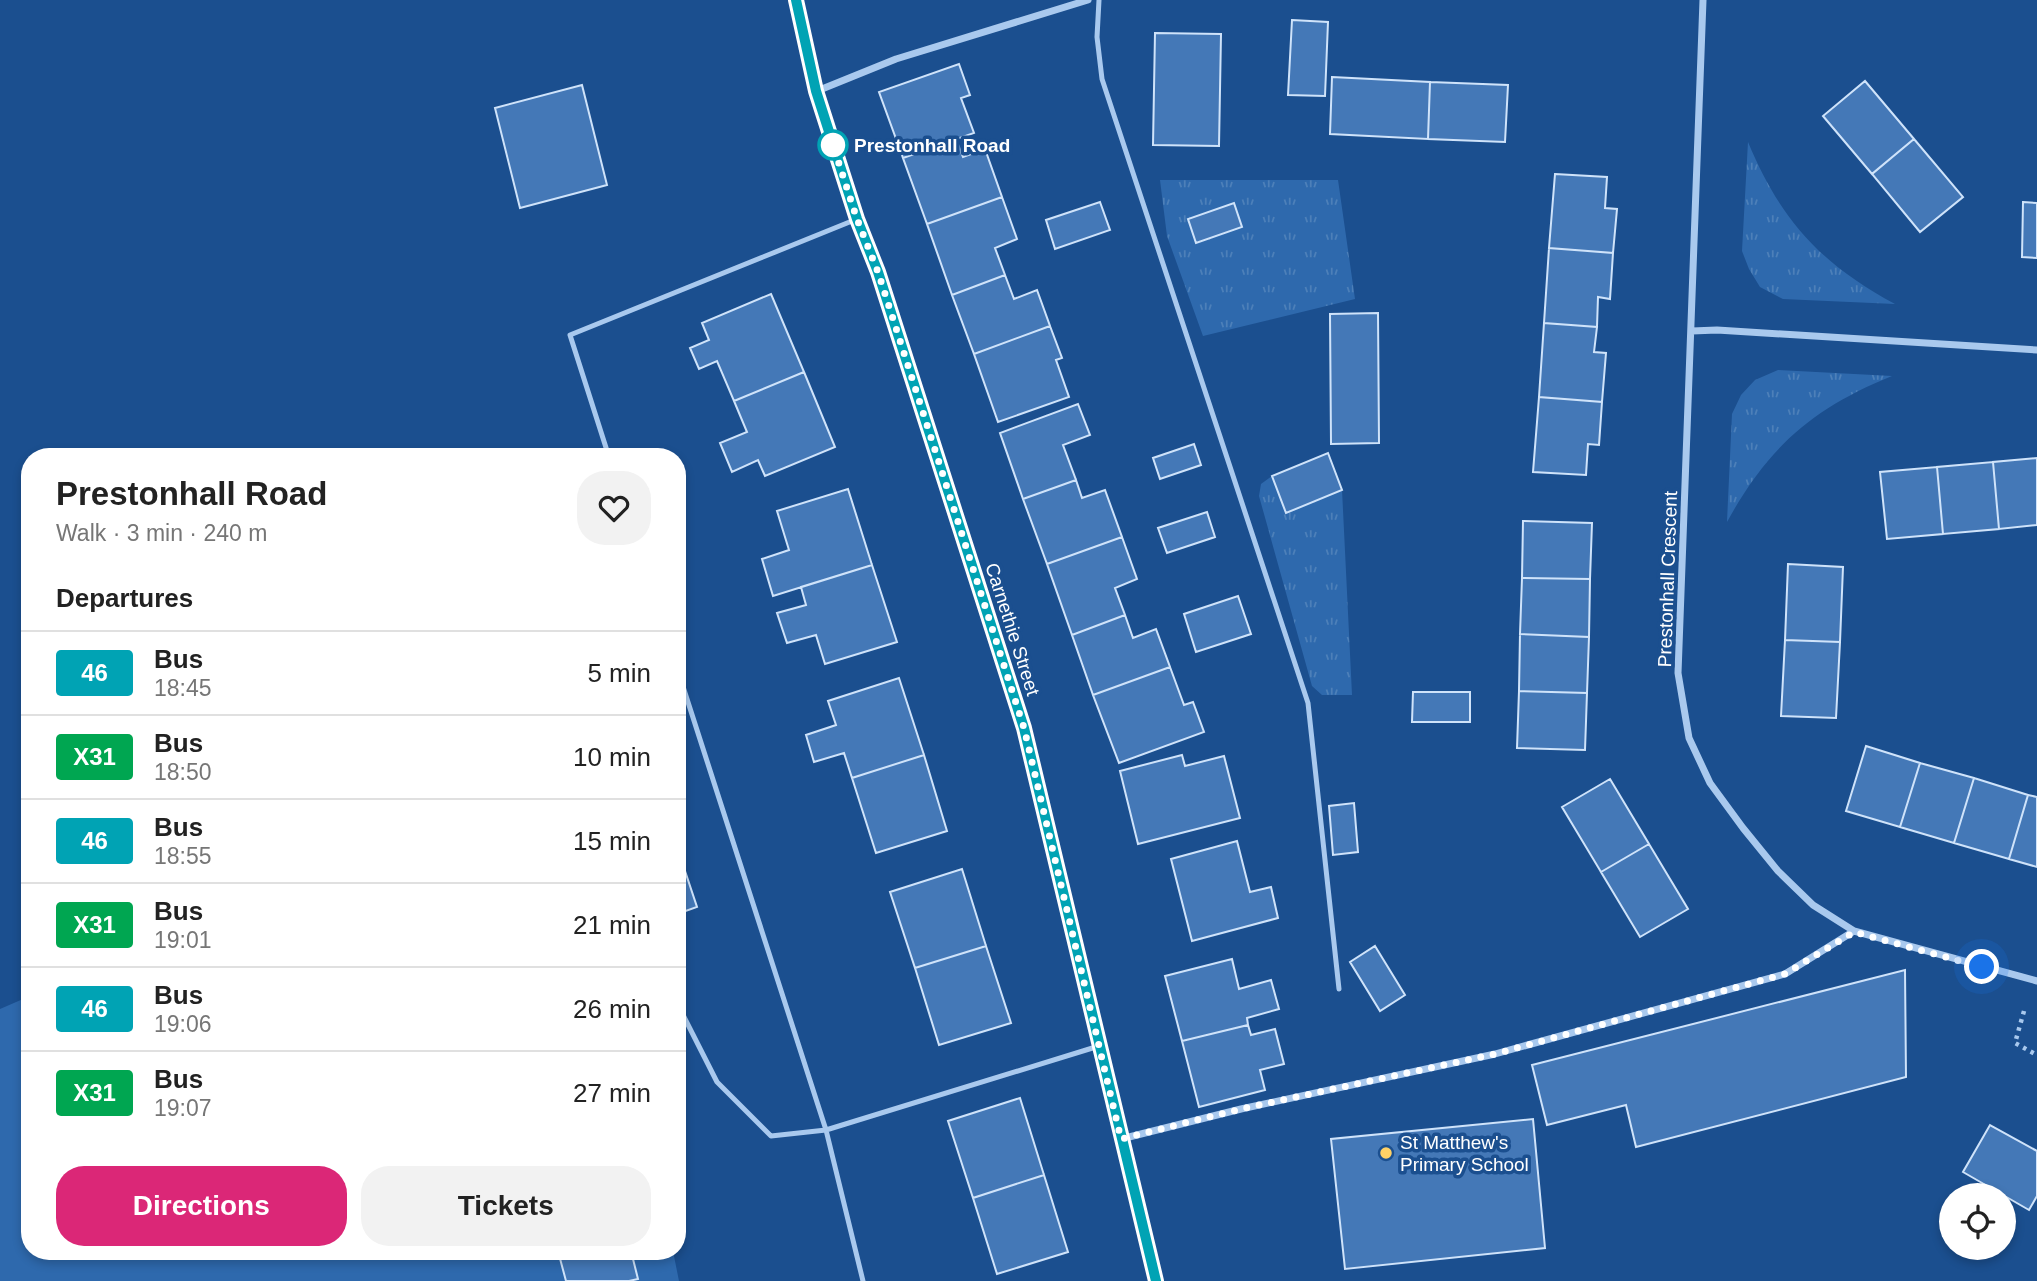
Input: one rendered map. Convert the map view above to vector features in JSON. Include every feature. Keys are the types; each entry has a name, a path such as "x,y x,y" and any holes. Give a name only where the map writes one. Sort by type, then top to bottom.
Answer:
{"street":[{"name":"Carnethie Street","path":"796,0 816,91 857,219 878,272 1024,728 1156,1281"},
{"path":"816,91 896,60 1088,0"},
{"name":"Prestonhall Crescent","path":"1703,0 1678,673 1689,738 1710,783 1743,828 1778,871 1813,905 1854,932 2034,980"},
{"path":"1692,331 1717,330 2037,350"},
{"path":"1121,1139 1241,1109 1495,1054 1785,974 1854,932"}],"lane":[{"path":"1099,0 1097,37 1102,79 1308,703 1339,989"},
{"path":"606,448 570,335 857,219"},
{"path":"686,696 826,1130 863,1281"},
{"path":"686,1021 717,1082 771,1136 826,1130 1099,1046"}],"path":[{"path":"2034,980 2015,1043 2037,1055"}],"green space":[{"path":"1748,142 1774,195 1806,238 1845,273 1895,304 1783,299 1760,287 1742,251"},
{"path":"1160,180 1338,180 1355,299 1203,336 1167,236"},
{"path":"1778,370 1892,376 1839,402 1795,433 1759,472 1727,522 1732,414 1741,395 1755,380"},
{"path":"1272,476 1287,513 1342,490 1352,695 1322,695 1312,686 1259,496 1261,484"},
{"path":"21,1000 21,1260 675,1260 679,1281 0,1281 0,1009"}],"building":[{"path":"1292,20 1328,22 1325,96 1288,95"},
{"path":"1155,33 1221,34 1219,146 1153,145"},
{"path":"959,64 970,95 961,98 974,133 903,158 879,92"},
{"path":"1332,77 1430,82 1428,139 1330,134"},
{"path":"1865,81 1914,139 1872,174 1823,116"},
{"path":"1430,82 1508,85 1505,142 1428,139"},
{"path":"582,85 607,185 520,208 495,108"},
{"path":"956,139 963,157 985,149 1002,197 927,224 903,158"},
{"path":"1914,139 1963,197 1920,232 1872,174"},
{"path":"1555,174 1607,177 1605,208 1617,209 1613,253 1549,248"},
{"path":"1002,197 1017,239 995,248 1005,275 952,295 927,224"},
{"path":"1100,202 1110,230 1055,249 1046,220"},
{"path":"2023,202 2037,203 2037,258 2022,257"},
{"path":"1234,203 1242,227 1196,243 1188,219"},
{"path":"1549,248 1613,253 1610,299 1598,297 1597,327 1544,323"},
{"path":"1005,275 1014,299 1037,290 1050,326 974,354 952,295"},
{"path":"771,294 804,372 734,401 717,361 699,369 690,348 709,340 702,323"},
{"path":"1378,313 1379,443 1331,444 1330,314"},
{"path":"1544,323 1597,327 1594,352 1606,353 1602,402 1539,397"},
{"path":"1050,326 1062,358 1056,360 1069,397 998,422 974,354"},
{"path":"804,372 835,447 765,476 758,460 732,472 720,443 747,432 734,401"},
{"path":"1539,397 1602,402 1599,445 1588,444 1586,475 1533,472"},
{"path":"1078,404 1090,435 1063,445 1076,480 1023,499 1000,433"},
{"path":"1194,444 1201,465 1160,479 1153,458"},
{"path":"1328,453 1342,490 1286,513 1272,476"},
{"path":"2037,458 2037,525 1999,529 1993,462"},
{"path":"1993,462 1999,529 1943,534 1937,467"},
{"path":"1937,467 1943,534 1887,539 1880,472"},
{"path":"1076,480 1082,498 1105,490 1122,537 1047,564 1023,499"},
{"path":"848,489 872,565 773,596 762,559 789,550 777,511"},
{"path":"1207,512 1215,537 1167,553 1158,528"},
{"path":"1523,521 1592,523 1590,579 1522,578"},
{"path":"1122,537 1137,579 1115,588 1125,615 1072,635 1047,564"},
{"path":"1788,564 1843,567 1840,642 1785,640"},
{"path":"872,565 897,642 825,664 816,635 787,643 777,613 806,605 801,587"},
{"path":"1522,578 1590,579 1589,637 1520,634"},
{"path":"1238,596 1251,634 1196,652 1184,614"},
{"path":"1125,615 1133,638 1156,629 1170,667 1093,695 1072,635"},
{"path":"1520,634 1589,637 1587,693 1519,691"},
{"path":"1785,640 1840,642 1836,718 1781,716"},
{"path":"1170,667 1184,705 1193,702 1204,732 1119,763 1093,695"},
{"path":"899,678 924,755 852,778 844,753 814,762 806,735 836,725 828,701"},
{"path":"1519,691 1587,693 1585,750 1517,748"},
{"path":"1413,692 1470,692 1470,722 1412,722"},
{"path":"1866,746 1920,763 1900,827 1846,811"},
{"path":"924,755 947,831 876,853 852,778"},
{"path":"1182,755 1185,766 1224,756 1240,818 1138,844 1120,771"},
{"path":"1920,763 1974,778 1954,843 1900,827"},
{"path":"1974,778 2028,795 2009,859 1954,843"},
{"path":"1610,779 1649,844 1601,872 1562,807"},
{"path":"2028,795 2037,797 2037,867 2009,859"},
{"path":"1354,803 1358,852 1333,855 1329,806"},
{"path":"1237,841 1250,892 1271,887 1278,918 1192,941 1171,859"},
{"path":"1649,844 1688,909 1640,937 1601,872"},
{"path":"962,869 986,946 915,968 890,892"},
{"path":"686,874 697,907 686,911"},
{"path":"986,946 1011,1023 939,1045 915,968"},
{"path":"1375,946 1405,995 1380,1011 1350,962"},
{"path":"1232,959 1239,989 1271,980 1279,1009 1247,1018 1248,1025 1182,1041 1165,976"},
{"path":"1905,970 1906,1077 1636,1147 1626,1105 1547,1125 1532,1065"},
{"path":"1248,1025 1251,1035 1275,1029 1284,1064 1260,1070 1265,1090 1199,1107 1182,1041"},
{"path":"1020,1098 1044,1175 973,1198 948,1121"},
{"path":"1533,1119 1545,1248 1345,1269 1331,1139"},
{"path":"1990,1125 2037,1151 2037,1196 2029,1210 2016,1203 2016,1183 1982,1183 1963,1172"},
{"path":"1044,1175 1068,1252 997,1274 973,1198"},
{"path":"560,1260 633,1260 638,1279 629,1281 566,1281"}],"bus line":[{"name":"46","path":"796,0 816,91 857,219 878,272 1024,728 1156,1281"}],"place":[{"name":"Prestonhall Road","path":"833,145"},
{"name":"St Matthew's Primary School","path":"1386,1153"}],"route":[{"path":"833,145 832,142 857,219 878,272 1024,728 1121,1139 1241,1109 1495,1054 1785,974 1854,932 1982,967"}]}
